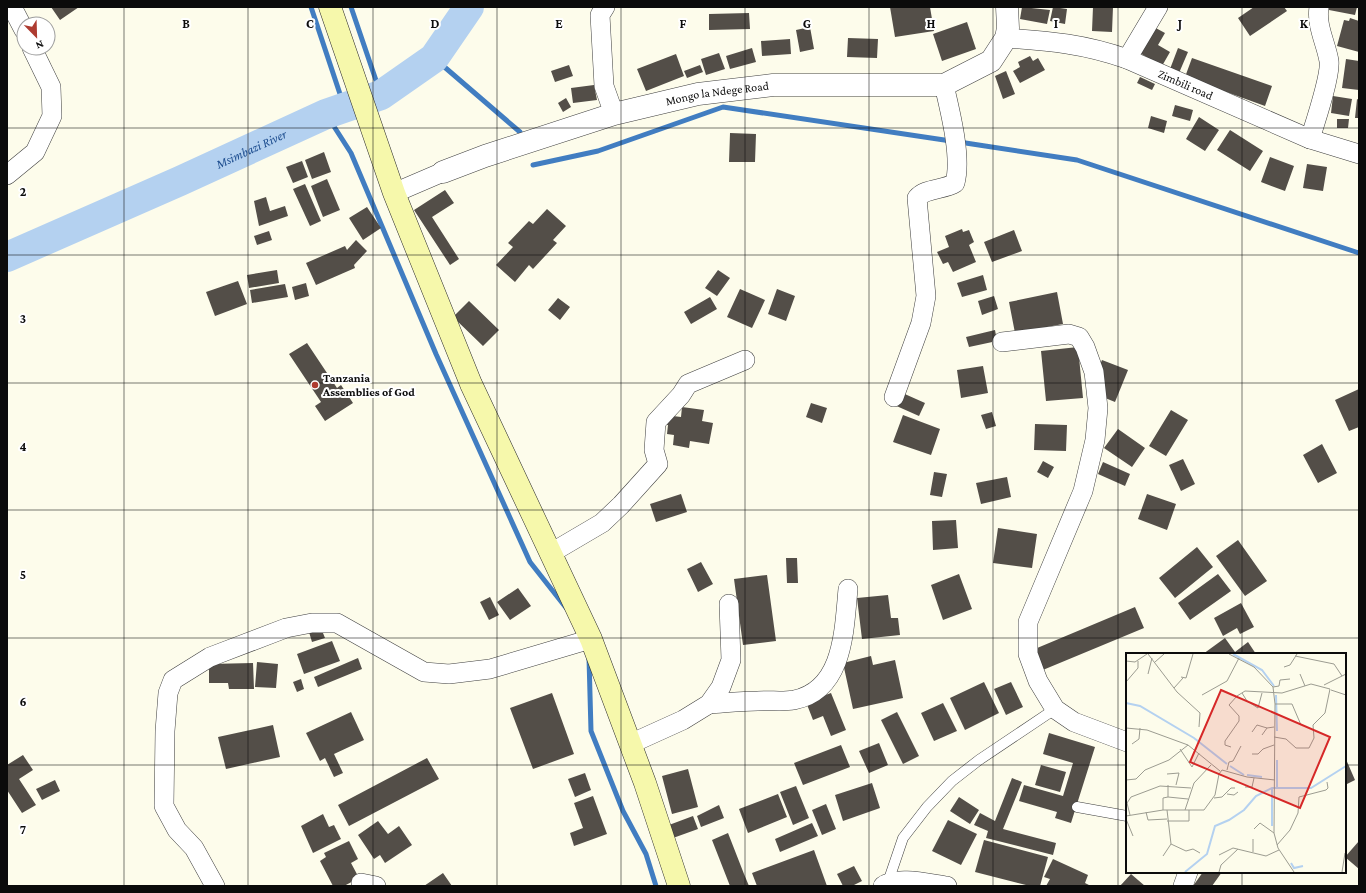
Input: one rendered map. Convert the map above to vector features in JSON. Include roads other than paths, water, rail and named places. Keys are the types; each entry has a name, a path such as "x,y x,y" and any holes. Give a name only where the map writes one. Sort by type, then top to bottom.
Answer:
{"main road":[{"path":"330,7 394,193 471,384 591,639 680,886"}],"street":[{"path":"12,7 17,16"},
{"path":"605,7 600,15 604,86 614,114"},
{"name":"Mongo la Ndege Road","path":"394,193 485,156 614,114 698,94 773,85 944,84 991,61 1006,38 1008,28 1007,7"},
{"path":"1127,58 1158,7"},
{"path":"1310,139 1329,63 1317,17 1319,7"},
{"name":"Zimbili road","path":"1006,38 1050,41 1097,48 1127,58 1310,139 1359,154"},
{"path":"7,175 35,152 52,116 51,87 36,56"},
{"path":"894,397 921,323 926,296 917,198 921,194 955,183 958,175 954,130 944,84"},
{"path":"1002,342 1069,334 1079,337 1085,347 1094,372 1098,408 1095,440 1083,490 1028,622 1028,654 1038,681 1055,709 1074,722 1126,742"},
{"path":"551,553 602,523 621,506 658,464 654,450 656,422 681,395 688,384 745,360"},
{"path":"709,704 794,700 809,695 821,688 834,669 843,641 848,590"},
{"path":"630,744 683,720 709,704 721,687 731,660 729,604"},
{"path":"215,886 194,848 177,830 164,806 165,731 168,693 174,680 210,657 286,628 312,623 336,623 424,672 449,674 490,669 591,639"},
{"path":"1183,886 1188,873"},
{"path":"886,884 904,881 947,886"}],"lane":[{"path":"886,884 903,838 927,807 952,781 979,760 1055,709"},
{"path":"1078,807 1126,816"}],"waterway":[{"path":"311,7 345,109"},
{"path":"351,7 381,95"},
{"name":"Msimbazi River","path":"7,257 180,181 326,114 381,95 434,58 469,7"},
{"path":"434,58 520,132"},
{"path":"533,165 598,151 723,107 951,141"},
{"path":"326,114 351,153 436,354 530,562 567,609"},
{"path":"959,142 1077,160 1359,253"},
{"path":"589,658 591,731 623,811 646,854 656,886"}],"place":[{"name":"Tanzania Assemblies of God","path":"315,385"}]}
